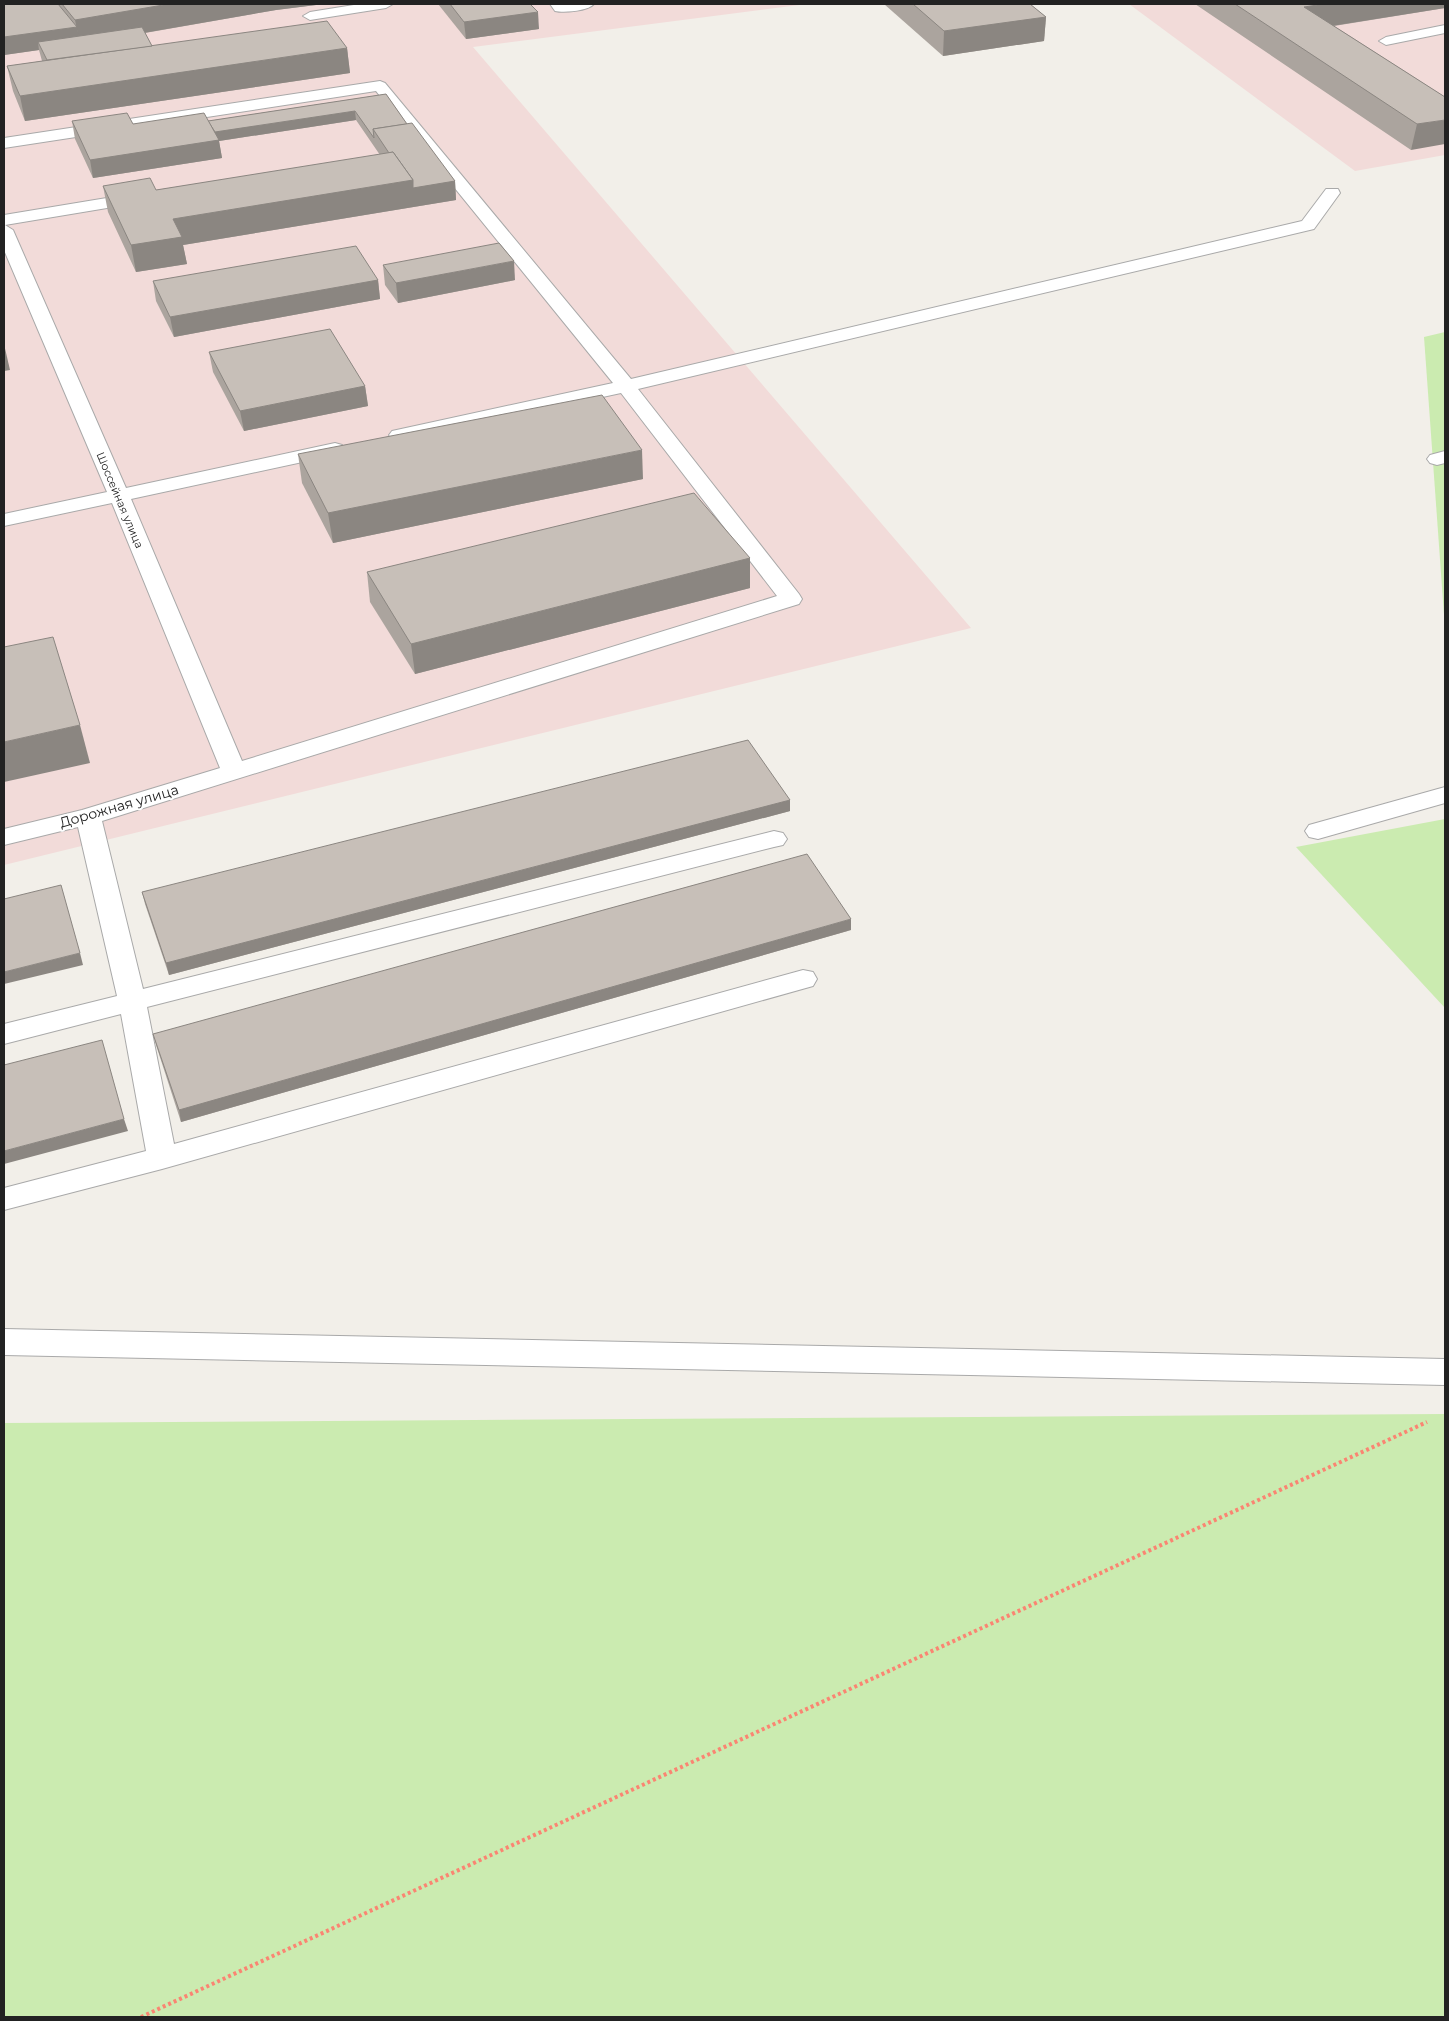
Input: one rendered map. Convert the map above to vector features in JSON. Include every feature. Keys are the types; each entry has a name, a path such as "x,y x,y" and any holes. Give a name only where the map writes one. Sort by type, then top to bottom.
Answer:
{"street":[{"path":"310,16 386,4"},
{"path":"557,4 560,8 588,4"},
{"path":"1386,41 1445,29"},
{"path":"4,143 380,86 626,386"},
{"path":"4,220 161,194"},
{"path":"382,439 626,386 1308,225 1332,194"},
{"name":"Шоссейная улица","path":"4,230 119,496 234,771"},
{"name":"Дорожная улица","path":"4,837 88,817 791,599 626,386"},
{"path":"4,520 353,445"},
{"path":"1318,831 1445,795"},
{"path":"88,817 132,1002 162,1158"},
{"path":"4,1034 774,839"},
{"path":"4,1199 162,1158 803,979"},
{"path":"4,1342 1445,1372"}],"path":[{"path":"141,2017 1436,1418"}],"shaded area":[{"path":"4,4 807,4 473,47 971,628 4,865"},
{"path":"1129,4 1445,4 1445,155 1355,171"}],"green space":[{"path":"1445,332 1445,629 1424,337"},
{"path":"1445,819 1445,1008 1296,847"},
{"path":"1445,1414 1445,2017 4,2017 4,1423"}],"building":[{"path":"4,4 58,4 77,27 4,37"},
{"path":"62,4 169,4 75,20"},
{"path":"450,4 530,4 538,12 464,22"},
{"path":"913,4 1030,4 1046,17 944,31"},
{"path":"1235,4 1324,4 1304,7 1445,97 1445,120 1417,124"},
{"path":"327,21 347,48 20,96 7,66"},
{"path":"142,27 152,46 47,60 38,42"},
{"path":"386,94 407,124 373,129 374,138 355,111 215,132 208,121"},
{"path":"127,113 133,124 204,113 219,140 90,160 72,121"},
{"path":"412,123 455,181 413,188 413,180 393,152 389,153 373,129"},
{"path":"393,152 413,180 173,219 182,237 131,245 103,186 150,178 156,190"},
{"path":"499,243 514,261 396,283 383,265"},
{"path":"356,246 378,280 170,317 153,281"},
{"path":"330,329 365,386 240,411 209,352"},
{"path":"602,395 642,450 328,513 298,454"},
{"path":"694,493 750,558 411,644 367,572"},
{"path":"53,637 80,725 4,742 4,647"},
{"path":"748,740 790,800 166,963 142,892"},
{"path":"807,854 851,919 179,1110 153,1034"},
{"path":"61,885 80,953 4,972 4,899"},
{"path":"102,1040 124,1119 4,1151 4,1065"}]}
